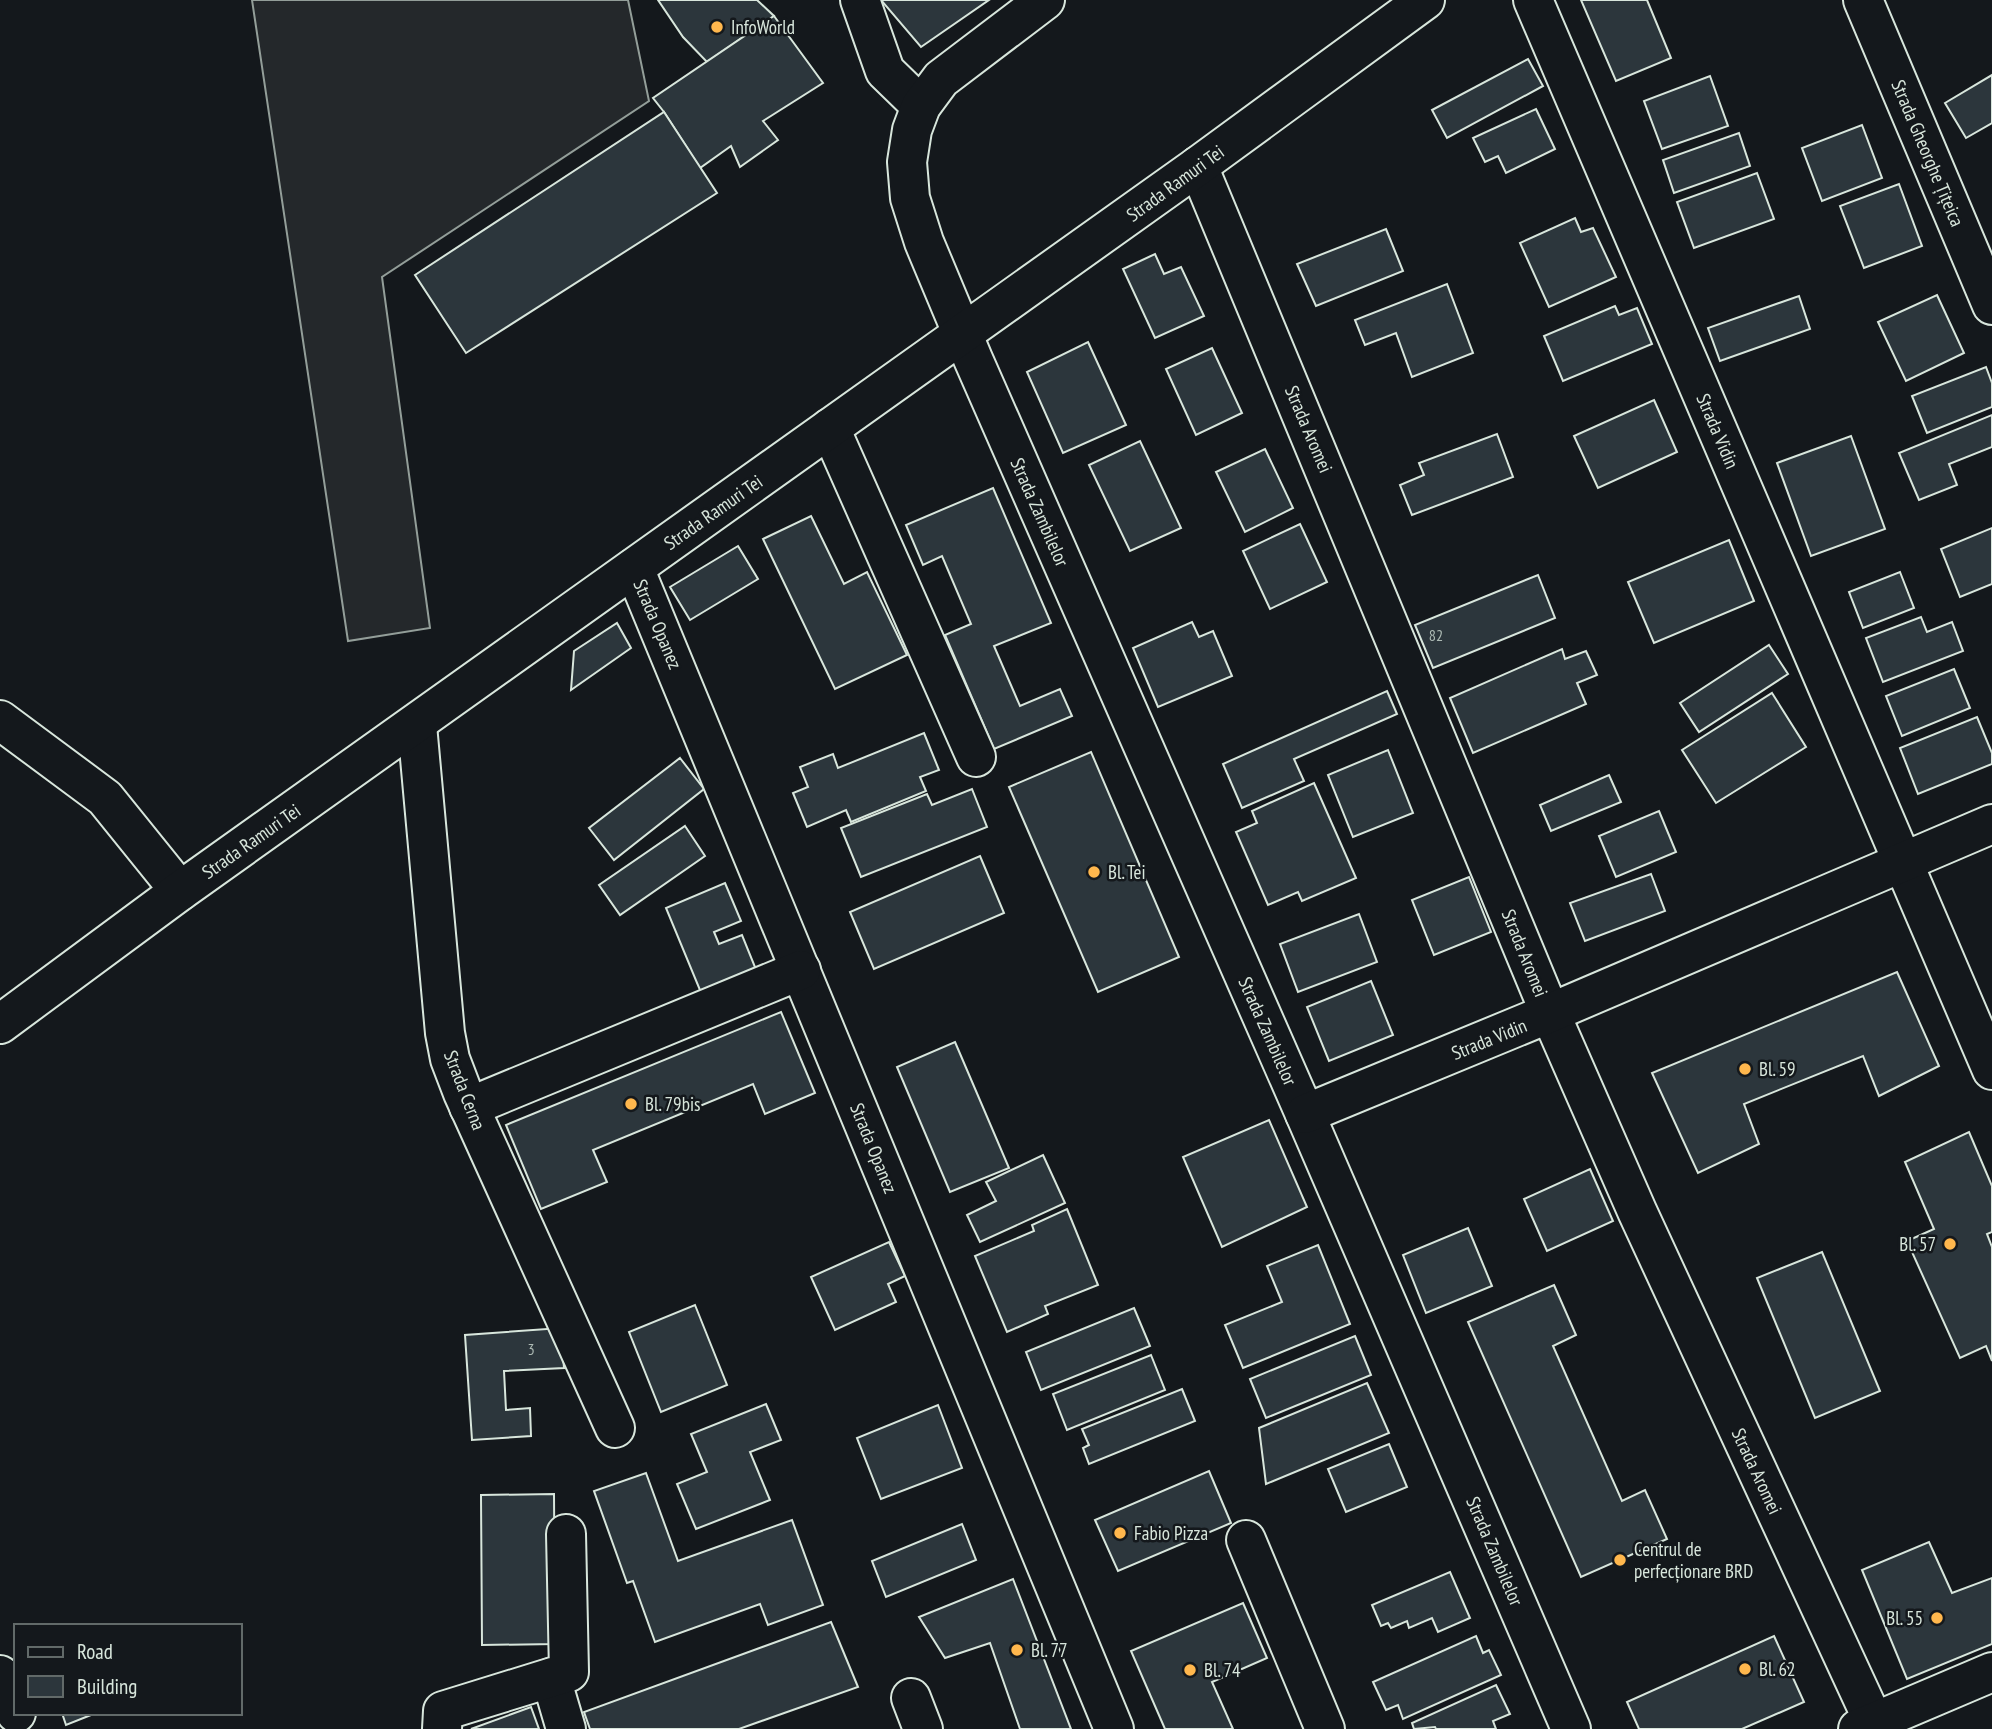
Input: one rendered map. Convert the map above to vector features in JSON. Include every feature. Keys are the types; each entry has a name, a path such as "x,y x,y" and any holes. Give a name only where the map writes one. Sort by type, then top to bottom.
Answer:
{"street":[{"path":"860,0 885,71 921,106 942,79 1045,0"},
{"name":"Strada Ramuri Tei","path":"0,1024 180,891 962,335 1425,0"},
{"name":"Strada Vidin","path":"1534,0 1992,1070"},
{"name":"Strada Gheorghe Țițeica","path":"1863,0 1992,305"},
{"name":"Strada Zambilelor","path":"921,106 912,131 907,162 910,198 924,242 962,335 1305,1114 1571,1729"},
{"name":"Strada Aromei","path":"1198,166 1550,1013 1870,1727"},
{"path":"830,428 976,757"},
{"name":"Strada Opanez","path":"634,568 1114,1729"},
{"path":"0,720 105,798 180,891"},
{"name":"Strada Cerna","path":"417,724 445,1033 450,1059 469,1107 615,1428"},
{"name":"Strada Vidin","path":"1305,1114 1550,1013 1992,824"},
{"path":"469,1107 801,970"},
{"path":"443,1720 569,1672 566,1534"},
{"path":"1246,1540 1325,1729"},
{"path":"1870,1727 1992,1672"},
{"path":"0,1675 14,1708"},
{"path":"551,1678 566,1729"}],"shaded area":[{"path":"252,0 628,0 649,101 382,277 430,628 348,641"}],"building":[{"name":"InfoWorld","path":"658,0 757,0 774,16 707,62 683,37"},
{"path":"881,0 989,0 921,47"},
{"path":"1581,0 1647,0 1671,58 1616,81"},
{"path":"774,16 823,83 763,121 778,140 740,167 731,146 700,168 653,98"},
{"path":"1528,59 1543,86 1447,138 1432,110"},
{"path":"1992,75 1992,123 1966,138 1945,103"},
{"path":"1710,76 1728,126 1662,149 1644,101"},
{"path":"1536,109 1555,149 1506,173 1498,156 1485,162 1473,138"},
{"path":"664,112 717,193 466,353 415,275"},
{"path":"1862,125 1882,178 1822,201 1802,148"},
{"path":"1739,133 1750,166 1674,193 1663,160"},
{"path":"1757,173 1774,219 1694,248 1677,202"},
{"path":"1899,184 1922,246 1864,268 1840,206"},
{"path":"1575,218 1581,232 1593,228 1616,277 1549,307 1520,243"},
{"path":"1386,229 1403,271 1316,306 1297,264"},
{"path":"1155,254 1164,274 1181,267 1204,316 1155,338 1123,269"},
{"path":"1447,284 1473,353 1412,377 1396,333 1365,345 1355,320"},
{"path":"1937,295 1964,353 1906,381 1878,322"},
{"path":"1799,296 1810,329 1720,361 1708,328"},
{"path":"1615,306 1619,315 1637,308 1652,344 1563,381 1544,336"},
{"path":"1088,342 1126,425 1063,453 1027,372"},
{"path":"1212,348 1242,413 1196,435 1166,369"},
{"path":"1986,367 1992,383 1992,407 1927,433 1912,396"},
{"path":"1654,400 1677,452 1598,488 1574,436"},
{"path":"1992,415 1992,447 1949,464 1957,485 1919,500 1899,453"},
{"path":"1497,434 1513,477 1412,515 1400,485 1424,475 1419,463"},
{"path":"1851,436 1885,529 1811,556 1777,463"},
{"path":"1140,441 1181,528 1130,551 1089,465"},
{"path":"1265,449 1293,508 1245,532 1216,472"},
{"path":"993,488 1051,623 994,646 1020,706 1060,689 1072,716 994,749 945,635 971,624 942,556 923,565 906,525"},
{"path":"811,516 844,584 867,572 907,655 835,689 763,539"},
{"path":"1300,524 1327,582 1270,609 1243,551"},
{"path":"1992,528 1992,584 1960,597 1941,549"},
{"path":"1729,540 1754,601 1654,643 1628,582"},
{"path":"738,546 758,579 690,620 670,587"},
{"path":"1900,572 1914,608 1863,628 1849,592"},
{"path":"1538,575 1555,618 1433,668 1415,625"},
{"path":"1921,617 1927,632 1952,622 1963,651 1883,682 1866,638"},
{"path":"1192,622 1199,637 1213,631 1232,676 1158,707 1133,648"},
{"path":"617,623 631,648 571,690 574,651"},
{"path":"1769,645 1788,674 1699,732 1680,703"},
{"path":"1562,649 1565,659 1586,651 1597,675 1577,683 1586,704 1473,753 1450,698"},
{"path":"1954,669 1970,708 1902,736 1886,696"},
{"path":"1387,691 1397,714 1294,759 1304,781 1242,808 1223,764"},
{"path":"1772,693 1806,747 1716,803 1682,750"},
{"path":"1977,717 1992,753 1992,764 1918,794 1900,748"},
{"path":"924,733 939,770 920,777 926,791 851,822 846,810 807,827 793,793 808,787 800,767 833,754 838,768"},
{"path":"1388,750 1413,813 1353,837 1328,775"},
{"name":"Bl. Tei","path":"1091,752 1179,957 1098,992 1009,787"},
{"path":"680,758 704,789 614,860 589,828"},
{"path":"1609,775 1621,802 1551,831 1540,805"},
{"path":"1314,783 1356,878 1302,901 1298,892 1268,905 1236,832 1257,823 1252,811"},
{"path":"972,789 987,827 861,877 841,828 927,794 932,805"},
{"path":"1659,811 1676,852 1616,877 1599,836"},
{"path":"685,826 705,856 620,915 599,885"},
{"path":"980,856 1004,913 874,969 850,912"},
{"path":"1651,874 1665,911 1585,941 1570,903"},
{"path":"1469,877 1491,932 1434,955 1412,900"},
{"path":"725,883 741,921 714,932 719,944 742,935 757,972 702,995 666,908"},
{"path":"1359,914 1377,962 1298,992 1280,944"},
{"name":"Bl. 59","path":"1897,972 1939,1066 1879,1096 1863,1056 1744,1104 1759,1144 1698,1173 1652,1073"},
{"path":"1371,981 1393,1035 1329,1061 1307,1007"},
{"name":"Bl. 79bis","path":"781,1012 815,1093 765,1114 753,1084 593,1150 607,1182 541,1209 506,1125"},
{"path":"955,1042 1009,1168 950,1192 897,1067"},
{"path":"1269,1120 1307,1207 1222,1247 1183,1157"},
{"name":"Bl. 57","path":"1969,1132 1992,1186 1992,1232 1987,1234 1992,1247 1992,1361 1986,1346 1960,1358 1907,1241 1934,1229 1905,1162"},
{"path":"1043,1155 1065,1203 980,1242 967,1215 996,1201 986,1182"},
{"path":"1590,1169 1613,1221 1547,1251 1524,1199"},
{"path":"1067,1209 1098,1285 1045,1306 1048,1314 1007,1332 975,1256 1034,1231 1032,1225"},
{"path":"1468,1228 1492,1286 1426,1313 1403,1255"},
{"path":"889,1242 905,1276 888,1284 896,1302 835,1330 811,1277"},
{"path":"1318,1245 1350,1324 1243,1368 1225,1325 1282,1302 1267,1266"},
{"path":"1822,1252 1880,1391 1815,1418 1757,1278"},
{"path":"1554,1285 1576,1335 1553,1346 1622,1501 1645,1490 1667,1539 1581,1577 1468,1322"},
{"path":"695,1305 727,1385 661,1412 629,1332"},
{"path":"1134,1308 1150,1346 1041,1390 1026,1352"},
{"path":"561,1328 564,1368 504,1371 506,1410 530,1408 531,1436 472,1440 465,1335"},
{"path":"1355,1336 1371,1375 1266,1418 1250,1379"},
{"path":"1151,1355 1165,1390 1067,1430 1053,1394"},
{"path":"1367,1383 1389,1433 1266,1484 1259,1428"},
{"path":"1182,1389 1195,1421 1089,1464 1083,1448 1089,1445 1082,1429"},
{"path":"766,1404 781,1440 750,1452 770,1500 696,1529 677,1484 707,1472 691,1434"},
{"path":"938,1405 962,1468 881,1499 857,1438"},
{"path":"1389,1444 1407,1487 1346,1512 1328,1469"},
{"path":"1209,1471 1231,1523 1118,1571 1095,1520"},
{"path":"646,1473 678,1561 792,1520 823,1605 768,1625 760,1604 655,1642 633,1581 627,1583 594,1491"},
{"path":"554,1494 555,1644 482,1645 481,1495"},
{"path":"962,1524 976,1560 886,1597 872,1561"},
{"name":"Bl. 55","path":"1929,1542 1952,1593 1992,1578 1992,1644 1907,1679 1862,1570"},
{"path":"1450,1572 1470,1618 1438,1632 1432,1618 1409,1628 1407,1621 1391,1628 1388,1623 1381,1626 1372,1605"},
{"name":"Bl. 77","path":"1013,1579 1071,1729 1020,1729 990,1643 945,1658 919,1617"},
{"name":"Bl. 74","path":"1243,1603 1267,1658 1212,1682 1233,1729 1165,1729 1131,1651"},
{"path":"831,1622 858,1687 739,1729 590,1729 584,1712"},
{"path":"1476,1636 1483,1653 1489,1650 1501,1675 1403,1719 1398,1705 1386,1710 1373,1682"},
{"name":"Bl. 62","path":"1774,1636 1804,1702 1742,1729 1639,1729 1627,1702"},
{"path":"1496,1685 1510,1714 1493,1721 1496,1729 1414,1729 1412,1723"},
{"path":"531,1707 539,1729 471,1729"},
{"path":"63,1715 91,1715 66,1725"}],"place":[{"name":"InfoWorld","path":"717,27"},
{"name":"Bl. Tei","path":"1094,872"},
{"name":"Bl. 59","path":"1745,1069"},
{"name":"Bl. 79bis","path":"631,1104"},
{"name":"Bl. 57","path":"1950,1244"},
{"name":"Fabio Pizza","path":"1120,1533"},
{"name":"Centrul de perfecționare BRD","path":"1620,1560"},
{"name":"Bl. 55","path":"1937,1618"},
{"name":"Bl. 77","path":"1017,1650"},
{"name":"Bl. 62","path":"1745,1669"},
{"name":"Bl. 74","path":"1190,1670"}]}
